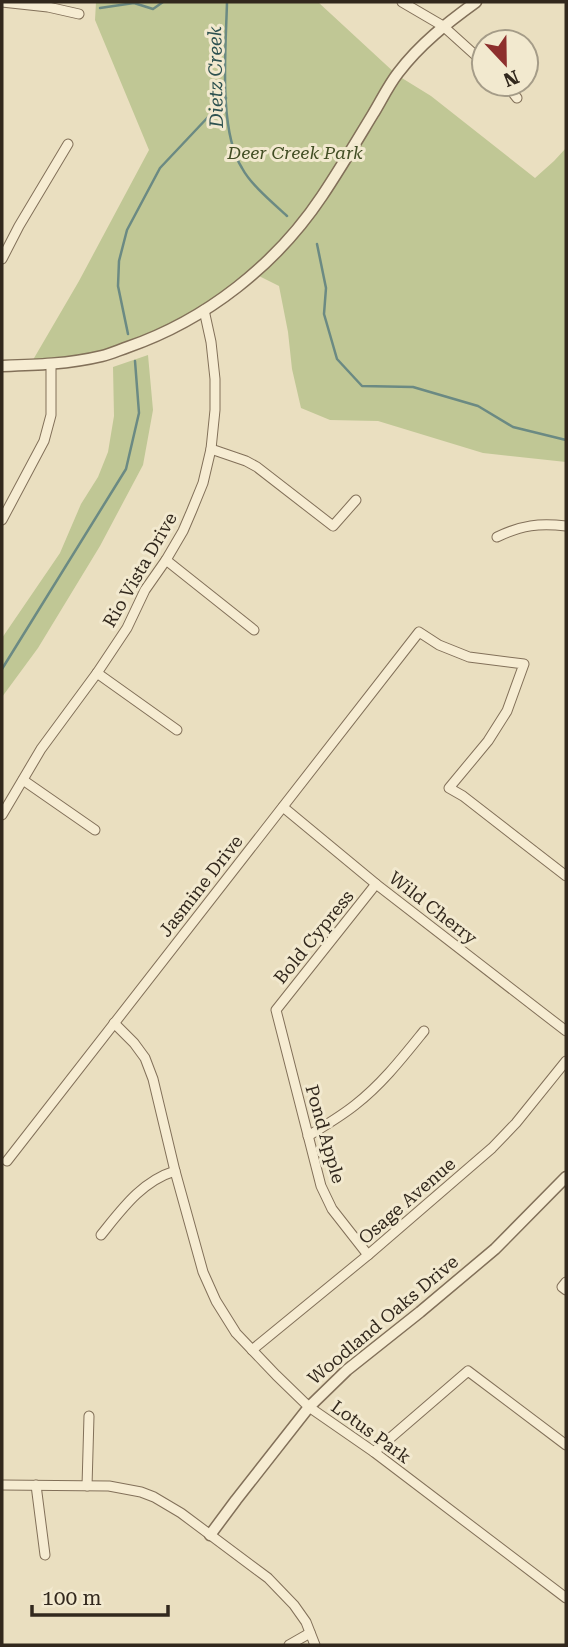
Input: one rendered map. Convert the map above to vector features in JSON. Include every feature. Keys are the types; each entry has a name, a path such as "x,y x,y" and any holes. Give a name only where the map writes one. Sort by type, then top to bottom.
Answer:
{"street":[{"path":"2,2 48,7 79,14"},
{"path":"402,2 443,26 470,50"},
{"path":"2,366 51,364 104,356 159,335 204,310 262,266 301,226 397,75 421,46 476,2"},
{"path":"2,259 68,144"},
{"name":"Rio Vista Drive","path":"2,815 41,749 127,628 145,590 183,531 203,483 211,449 215,410 211,342 204,310"},
{"path":"2,520 5,508 44,442 51,415 51,364"},
{"path":"211,449 257,467 333,526 356,500"},
{"path":"497,537 525,526 566,526"},
{"path":"166,560 254,630"},
{"name":"Jasmine Drive","path":"7,1161 419,632 439,645 469,657 524,664 507,711 488,741 449,788 566,876"},
{"path":"97,673 177,730"},
{"path":"23,780 95,830"},
{"name":"Wild Cherry","path":"283,807 376,884 566,1031"},
{"name":"Bold Cypress","path":"276,1010 376,884"},
{"name":"Pond Apple","path":"276,1010 321,1186 332,1209 368,1255"},
{"name":"Lotus Park","path":"114,1023 145,1058 153,1079 203,1272 236,1333 309,1407 374,1452 566,1598"},
{"path":"308,1136 371,1091 424,1031"},
{"name":"Osage Avenue","path":"252,1350 492,1148 566,1061"},
{"path":"101,1235 141,1189 161,1175 175,1171"},
{"name":"Woodland Oaks Drive","path":"210,1535 309,1407 347,1370 495,1249 566,1177"},
{"path":"374,1452 468,1371 566,1445"},
{"path":"87,1486 89,1416"},
{"path":"2,1485 122,1488 155,1497 181,1513 268,1578 306,1622 315,1645"},
{"path":"36,1485 45,1555"},
{"path":"289,1645 310,1633"}],"green space":[{"name":"Deer Creek Park","path":"96,2 318,2 397,75 431,96 535,178 566,148 566,462 483,453 378,421 330,420 301,408 279,286 253,273 204,310 104,356 30,365 79,281 149,150 95,20"},
{"path":"148,355 153,410 143,465 100,546 38,648 2,697 2,638 60,553 108,452 114,416 113,367"}],"waterway":[{"path":"100,8 134,3 153,9 163,2"},
{"name":"Dietz Creek","path":"227,2 226,111 234,152 251,181 287,216"},
{"path":"128,334 118,286 119,261 127,230 160,168 226,98"},
{"name":"Dietz Creek","path":"317,244 326,288 324,314 337,359 362,386 413,387 478,406 513,427 566,440"},
{"path":"2,669 126,469 139,413 135,361"}]}
